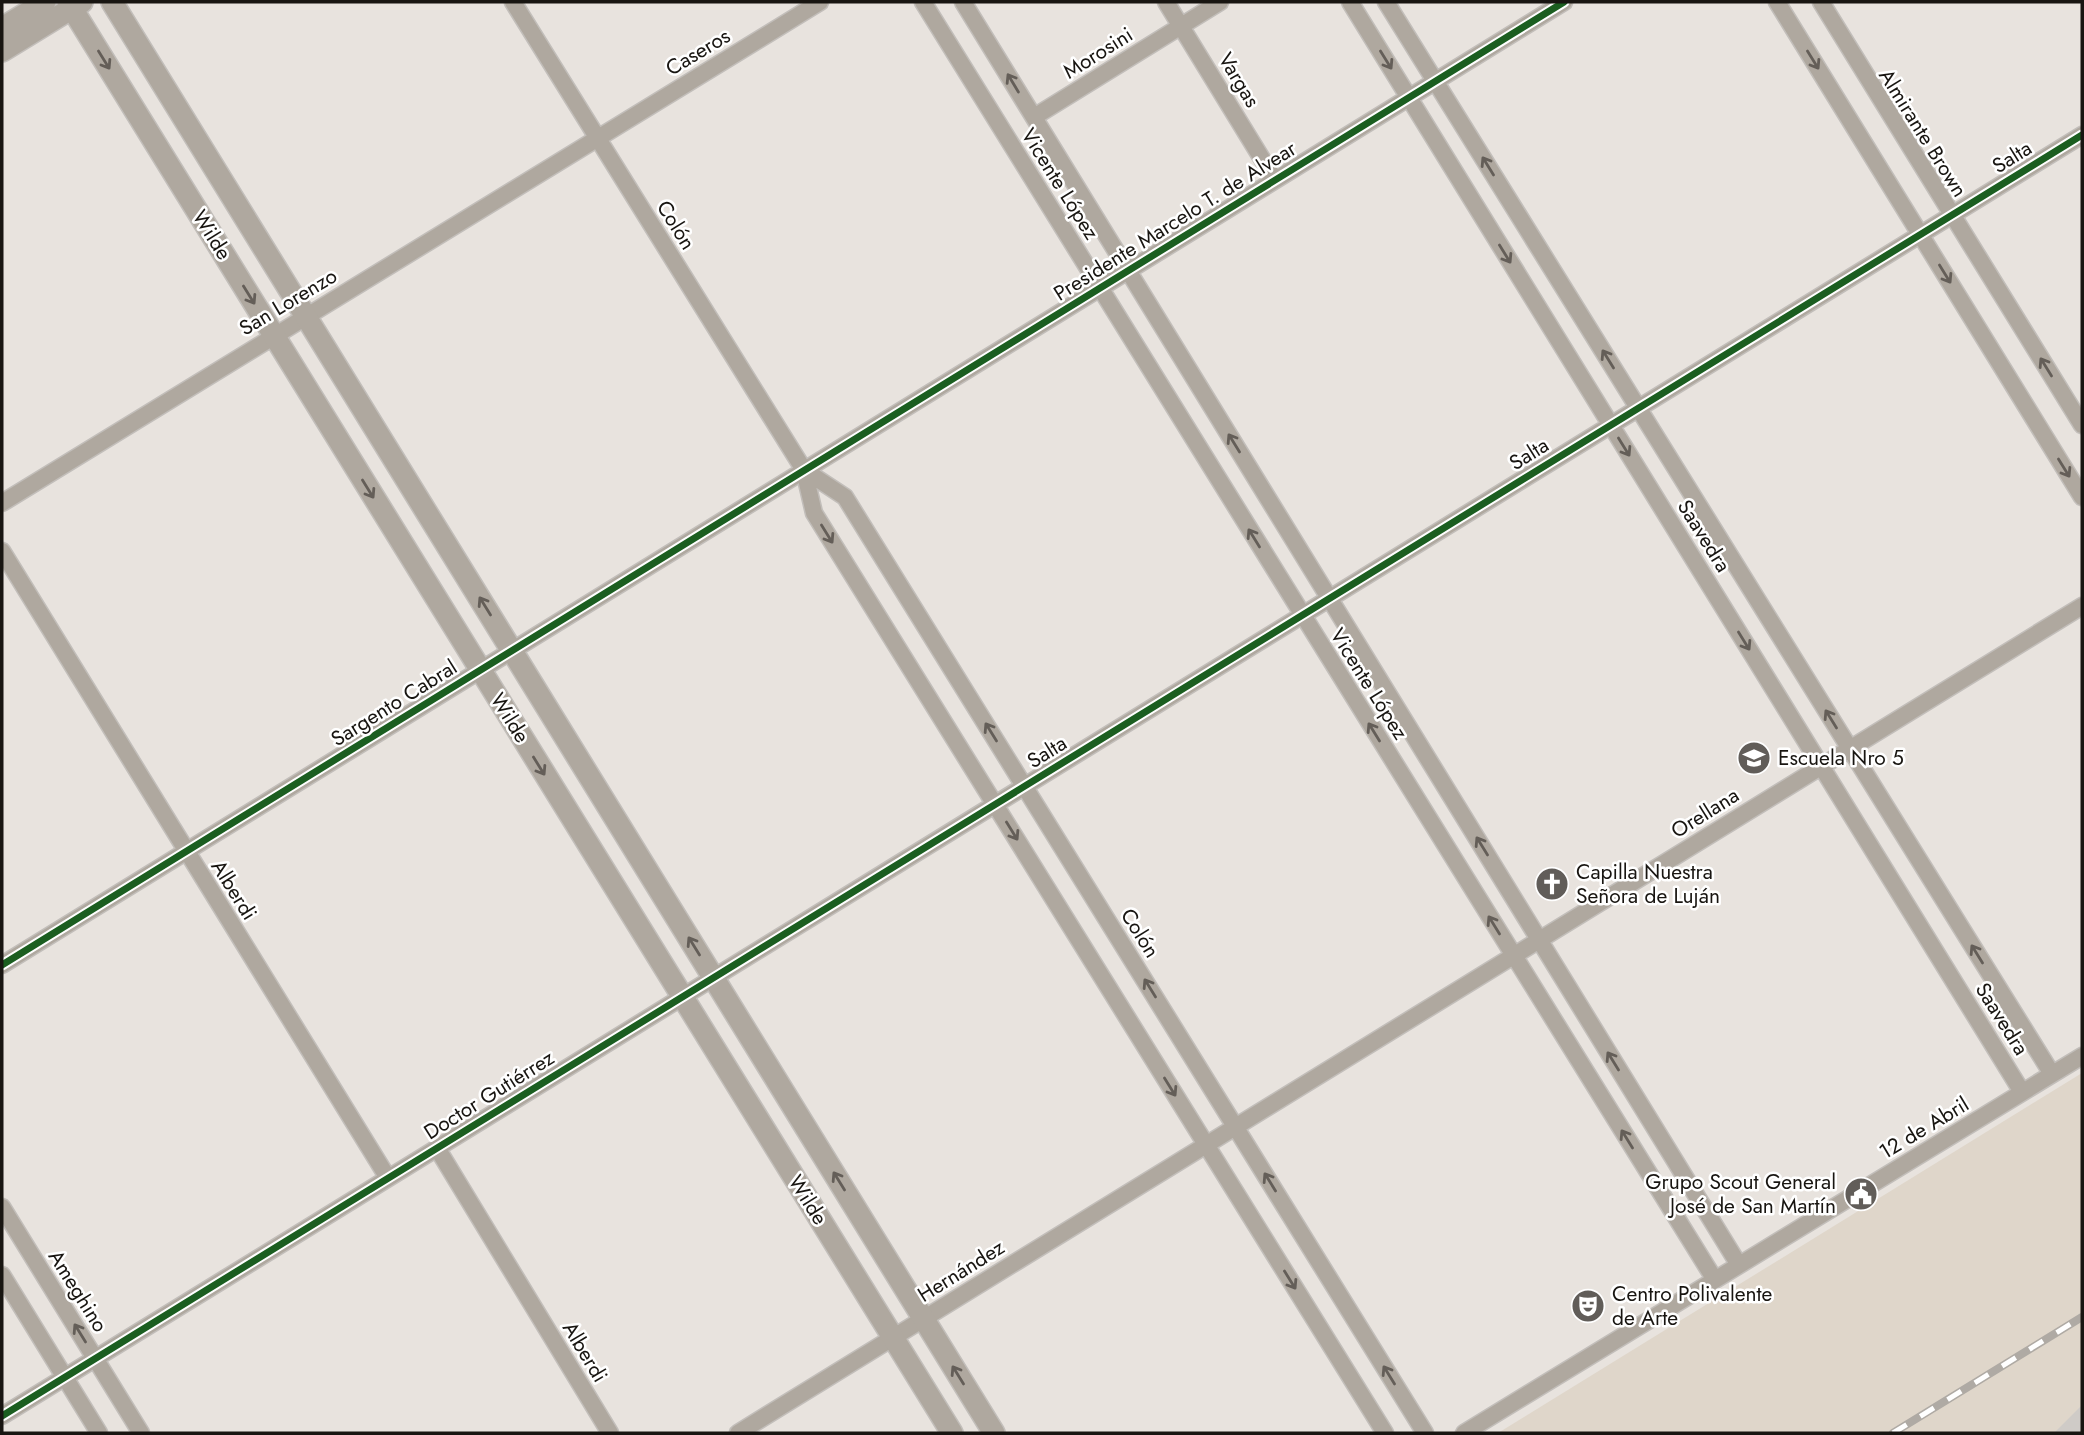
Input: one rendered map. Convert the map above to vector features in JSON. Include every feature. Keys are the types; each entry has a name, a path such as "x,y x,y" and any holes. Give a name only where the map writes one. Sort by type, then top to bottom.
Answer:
{"street":[{"path":"2,29 45,2"},
{"name":"Wilde","path":"112,2 994,1433"},
{"name":"Colón","path":"513,2 804,470 814,513 1385,1433"},
{"name":"Caseros","path":"597,138 820,2"},
{"name":"Vicente López","path":"923,2 1715,1280"},
{"name":"Vicente López","path":"963,2 1739,1265"},
{"name":"Vargas","path":"1166,2 1275,180"},
{"name":"Morosini","path":"1034,117 1220,2"},
{"name":"Saavedra","path":"1350,2 2022,1092"},
{"name":"Saavedra","path":"1386,2 2052,1074"},
{"name":"Presidente Marcelo T. de Alvear","path":"804,470 1564,2"},
{"path":"1777,2 2082,498"},
{"name":"Almirante Brown","path":"1821,2 2082,425"},
{"path":"2,51 74,4"},
{"name":"Wilde","path":"74,4 273,335 952,1433"},
{"name":"Salta","path":"995,804 2082,135"},
{"name":"San Lorenzo","path":"2,503 597,138"},
{"name":"Colón","path":"804,470 845,497 1425,1433"},
{"name":"Sargento Cabral","path":"2,965 804,470"},
{"name":"Alberdi","path":"2,551 388,1178"},
{"name":"Orellana","path":"1206,1145 2082,606"},
{"name":"Doctor Gutiérrez","path":"2,1416 995,804"},
{"name":"12 de Abril","path":"1464,1433 2082,1056"},
{"name":"Hernández","path":"738,1433 1206,1145"},
{"name":"Alberdi","path":"438,1148 610,1433"},
{"name":"Ameghino","path":"2,1207 141,1433"},
{"path":"2,1275 99,1433"}],"shaded area":[{"path":"2082,1073 2082,1433 1498,1433"}],"building":[{"path":"2082,1405 2082,1433 2054,1433"}],"railway":[{"path":"1893,1433 2082,1317"}],"cycle path":[{"path":"2,965 1564,2"},
{"path":"2,1416 2082,135"}],"place":[{"name":"Escuela Nro 5","path":"1754,758"},
{"name":"Capilla Nuestra Señora de Luján","path":"1552,884"},
{"name":"Grupo Scout General José de San Martín","path":"1861,1194"},
{"name":"Centro Polivalente de Arte","path":"1588,1306"}]}
